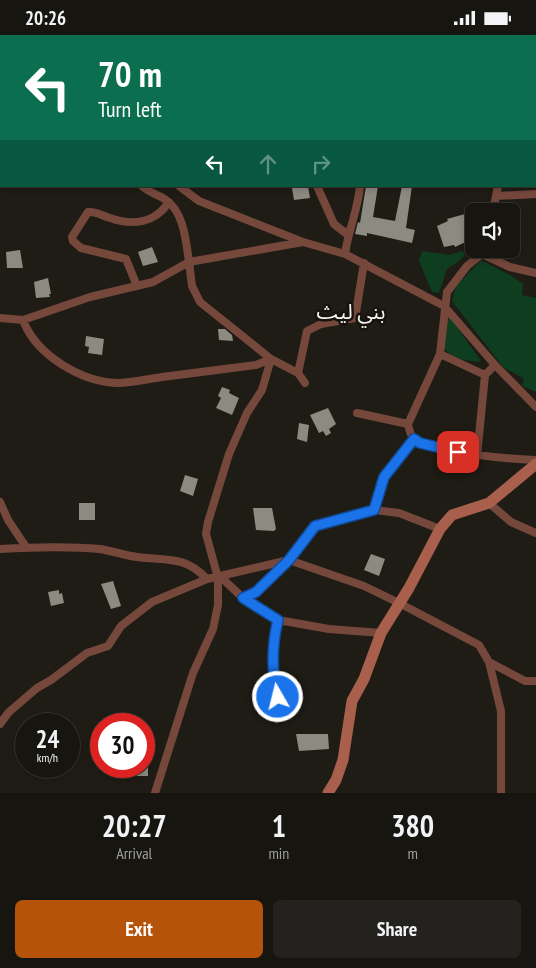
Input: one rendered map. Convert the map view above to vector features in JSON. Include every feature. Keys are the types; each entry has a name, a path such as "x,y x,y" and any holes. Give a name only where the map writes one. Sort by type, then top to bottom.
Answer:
{"street":[{"path":"144,187 169,202 184,231 192,286 200,302 271,359 298,373 305,383"},
{"path":"180,187 199,201 303,241 345,254 444,307 495,365 536,407"},
{"path":"317,187 332,221 348,235"},
{"path":"345,254 348,235 356,213 360,187"},
{"path":"494,203 498,187"},
{"path":"496,195 535,191"},
{"path":"136,286 126,259 81,248 73,241 72,237 88,213 94,212 120,221 139,223 159,213 169,202"},
{"path":"0,319 23,320 90,297 160,279 189,262 303,241"},
{"path":"477,258 450,285 444,307 440,354 408,424 414,439 420,443 478,456 536,462"},
{"path":"494,258 510,267 536,273"},
{"path":"298,373 305,334 310,328 321,324 355,318 364,263"},
{"path":"23,320 34,342 61,364 107,382 120,383 256,365 271,359"},
{"path":"440,354 485,375"},
{"path":"271,359 262,390 247,413 229,454 208,522 206,534 208,548 220,577 243,598 278,620 329,629 381,633"},
{"path":"478,456 485,375 495,365"},
{"path":"357,413 408,424"},
{"path":"374,510 384,477 414,439"},
{"path":"328,793 336,780 343,760 352,701 364,679 381,633 440,529 452,515 489,503 536,462"},
{"path":"0,502 8,520 26,547"},
{"path":"489,503 511,522 536,533"},
{"path":"243,598 256,592 289,560 318,524 374,510 399,513 440,529"},
{"path":"0,549 56,546 102,549 137,557 175,559 199,571 207,579"},
{"path":"0,724 13,709 37,688 87,653 108,646 121,626 152,602 207,579 289,560 364,586 479,645 489,662 502,711 501,793"},
{"path":"154,793 193,673 213,629 218,605 220,577"},
{"path":"277,719 279,703 275,688 273,646 278,620"},
{"path":"489,662 525,681 536,681"}],"green space":[{"path":"422,251 450,255 461,251 465,253 462,259 447,269 439,293 432,292 419,261"},
{"path":"481,260 523,284 522,295 536,298 536,392 522,386 524,379 503,367 452,301 456,286"},
{"path":"444,309 481,361 459,359 445,350 442,337"}],"building":[{"path":"308,187 310,198 294,200 292,188"},
{"path":"366,187 378,187 373,217 395,221 402,187 412,187 406,228 415,230 412,243 367,233 367,236 355,234 358,222 360,223"},
{"path":"465,214 465,242 455,247 454,245 444,247 437,226 448,221 447,219"},
{"path":"152,247 158,262 143,266 138,252"},
{"path":"20,250 23,268 7,268 6,252"},
{"path":"48,278 50,297 36,298 34,282"},
{"path":"218,329 225,329 232,335 233,341 219,340"},
{"path":"86,336 104,339 102,355 88,353 89,347 85,346"},
{"path":"222,387 230,390 229,393 239,398 232,415 216,408 221,398 218,396"},
{"path":"328,408 336,424 329,429 331,433 326,436 323,431 319,433 310,415"},
{"path":"299,423 309,425 307,442 297,439"},
{"path":"185,475 198,479 193,496 180,491"},
{"path":"79,503 95,503 95,520 79,520"},
{"path":"253,508 272,508 276,529 274,531 256,530"},
{"path":"371,554 385,559 379,576 364,570"},
{"path":"113,581 121,606 111,609 101,584"},
{"path":"59,590 59,594 62,593 64,603 51,606 48,592"},
{"path":"290,683 301,686 301,699 293,699 294,695 290,694"},
{"path":"296,734 328,734 329,749 299,751"}],"district":[{"name":"بني ليث","path":"351,312"}],"route":[{"path":"278,697 275,688 273,646 278,620 243,598 256,592 289,560 315,526 374,510 381,481 414,439 420,443 458,452"}]}
